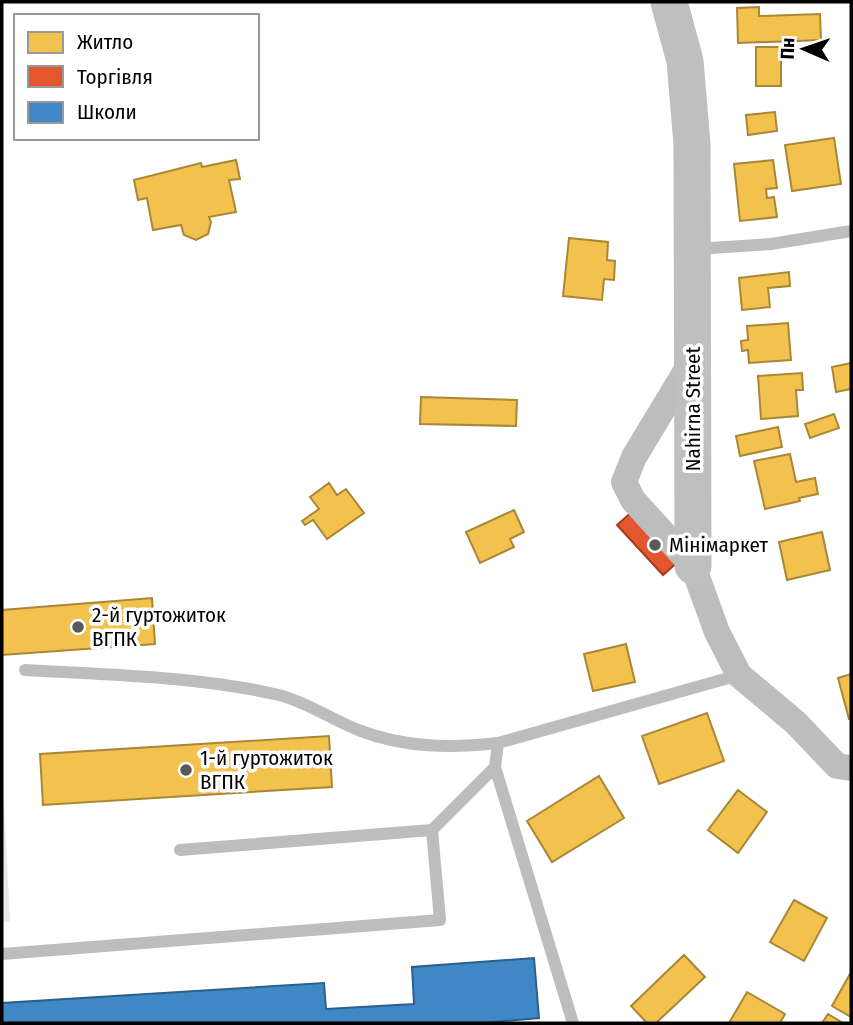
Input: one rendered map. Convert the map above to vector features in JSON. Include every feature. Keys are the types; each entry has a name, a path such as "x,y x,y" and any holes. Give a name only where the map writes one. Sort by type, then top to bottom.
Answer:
{"street":[{"name":"Nahirna Street","path":"669,2 685,61 692,144 694,566 718,632 739,675 796,723 846,773"},
{"path":"692,361 634,457 624,482 633,500 694,566"}],"lane":[{"path":"692,249 771,244 851,230"},
{"path":"25,670 215,683 282,696 363,732 409,744 461,747 498,743 739,675"},
{"path":"498,743 495,767 573,1023"},
{"path":"180,850 432,830 495,767"},
{"path":"2,954 440,920 432,830"}],"shaded area":[{"path":"2,762 10,922 2,922"}],"building: Житло":[{"path":"759,7 759,16 820,14 821,40 738,43 737,8"},
{"path":"756,47 781,47 781,86 756,86"},
{"path":"775,112 777,131 748,135 746,115"},
{"path":"834,138 841,184 792,191 785,145"},
{"path":"236,160 240,179 229,180 236,212 209,217 211,222 208,234 196,240 184,235 181,225 153,230 147,198 138,200 134,180 201,163 202,167"},
{"path":"773,160 777,188 766,189 767,198 774,197 777,217 740,221 734,164"},
{"path":"569,238 608,242 607,260 615,261 614,280 604,279 602,300 563,296"},
{"path":"789,272 790,286 768,288 770,307 742,310 739,278"},
{"path":"788,323 791,360 749,363 748,350 742,351 741,341 748,340 747,326"},
{"path":"851,363 851,389 836,392 832,367"},
{"path":"802,373 803,390 796,390 798,416 761,419 758,376"},
{"path":"421,397 517,400 516,426 420,424"},
{"path":"834,414 839,428 810,438 805,424"},
{"path":"778,427 782,447 740,456 736,436"},
{"path":"790,454 796,482 815,478 818,494 765,509 754,461"},
{"path":"329,483 337,495 346,489 364,513 327,539 313,520 305,525 302,521 319,509 310,497"},
{"path":"514,510 524,532 510,539 514,547 480,563 466,532"},
{"path":"822,532 830,570 787,580 779,542"},
{"name":"2-й гуртожиток ВГПК","path":"152,598 155,644 2,655 2,610"},
{"path":"626,644 635,682 593,691 584,654"},
{"path":"851,674 851,719 849,719 838,678"},
{"path":"707,713 724,761 659,784 642,736"},
{"name":"1-й гуртожиток ВГПК","path":"329,736 332,787 43,805 40,754"},
{"path":"599,776 624,818 552,862 527,821"},
{"path":"738,790 767,812 738,853 708,830"},
{"path":"794,900 827,918 804,961 770,942"},
{"path":"684,955 705,977 656,1023 647,1023 631,1006"},
{"path":"851,972 851,1017 832,1006"},
{"path":"747,992 785,1014 780,1023 729,1023"},
{"path":"828,1014 843,1023 822,1023"}],"building: Торгівля":[{"path":"635,509 680,560 663,575 617,525"}],"building: Школи":[{"path":"534,958 539,1018 482,1023 2,1023 2,1003 324,983 326,1009 414,1004 412,967"}],"place":[{"name":"Мінімаркет","path":"655,545"},
{"name":"2-й гуртожиток ВГПК","path":"78,627"},
{"name":"1-й гуртожиток ВГПК","path":"186,770"}]}
